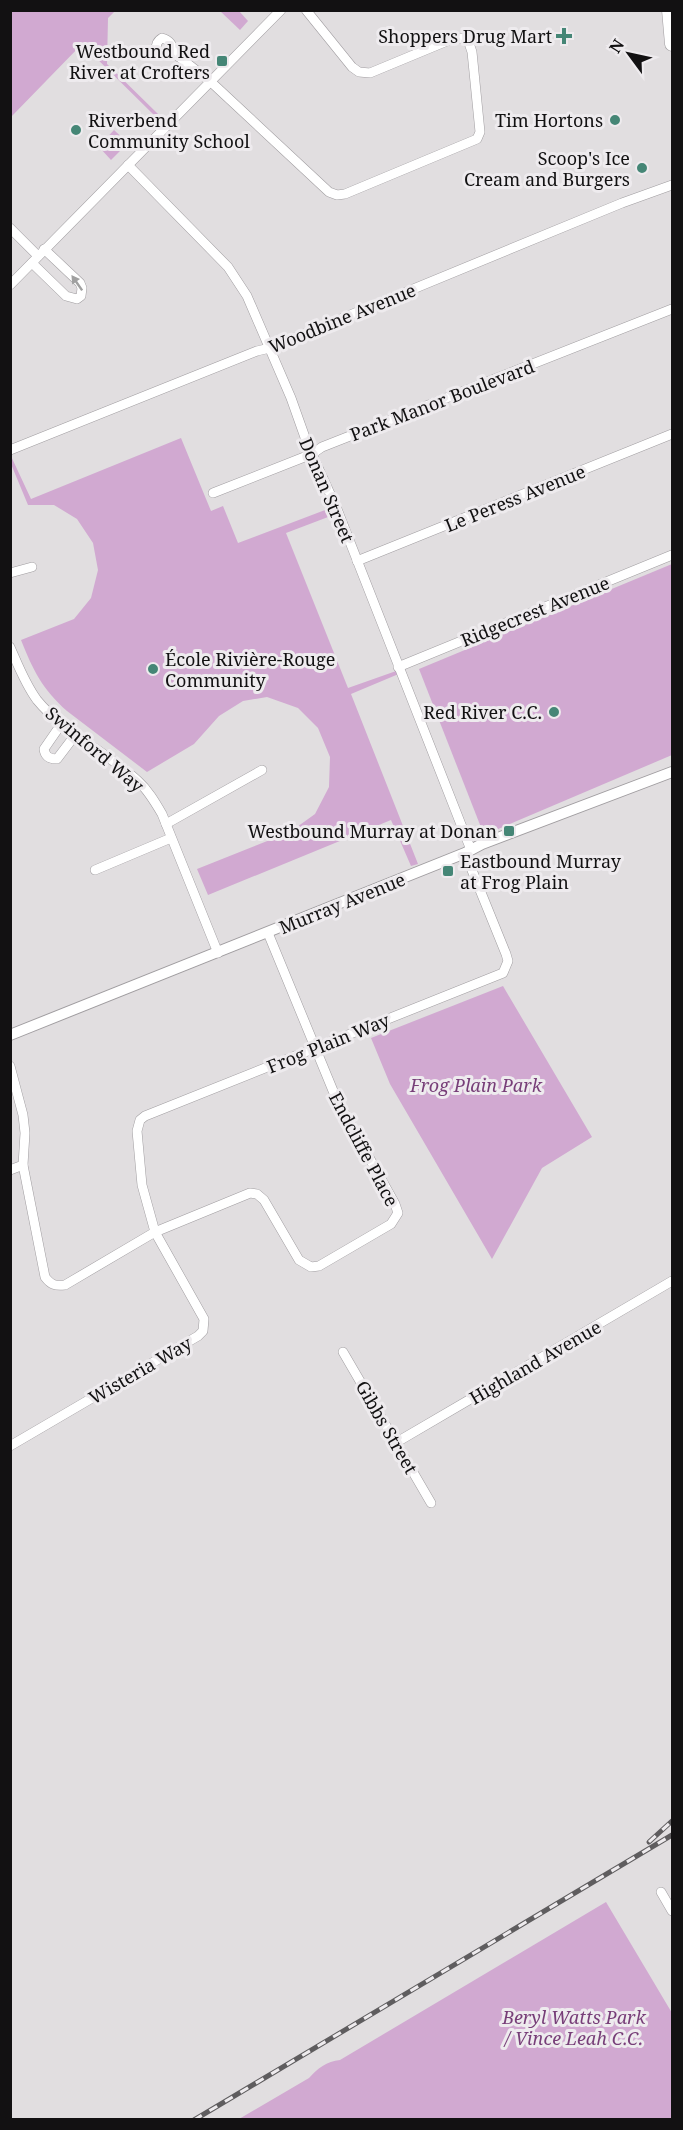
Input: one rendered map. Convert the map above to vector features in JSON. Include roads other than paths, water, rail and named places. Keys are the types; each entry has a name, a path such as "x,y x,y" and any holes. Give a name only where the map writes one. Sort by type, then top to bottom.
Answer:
{"main road":[{"path":"669,10 672,44"}],"street":[{"path":"10,285 281,10"},
{"path":"174,53 211,82 329,192 337,195 345,194 477,139 480,132 472,52 469,44 461,38 452,39 370,73 359,72 352,67 306,10"},
{"name":"Donan Street","path":"128,165 228,267 247,296 337,509 468,851"},
{"name":"Woodbine Avenue","path":"10,450 257,351 270,348 622,203 672,185"},
{"path":"10,228 38,256 66,296 71,298 81,296 80,283 38,256"},
{"name":"Park Manor Boulevard","path":"213,494 312,454 322,447 672,309"},
{"name":"Le Peress Avenue","path":"357,561 672,434"},
{"name":"Ridgecrest Avenue","path":"398,667 672,555"},
{"path":"10,573 32,567"},
{"name":"Swinford Way","path":"10,647 29,688 39,702 62,723 140,782 156,804 218,953"},
{"path":"62,723 44,749 44,754 57,759 76,734"},
{"path":"166,824 262,770"},
{"name":"Murray Avenue","path":"10,1035 268,933 468,851 482,843 672,772"},
{"path":"95,870 171,838"},
{"name":"Frog Plain Way","path":"155,1232 142,1185 137,1131 140,1120 145,1116 503,973 508,961 506,954 468,851"},
{"name":"Endcliffe Place","path":"155,1232 244,1195 257,1194 264,1200 299,1260 311,1267 319,1266 395,1220 398,1212 395,1204 336,1098 268,933"},
{"path":"10,1066 26,1133 23,1166 45,1277 49,1283 56,1286 65,1285 155,1232"},
{"path":"10,1170 23,1166"},
{"name":"Wisteria Way","path":"10,1446 203,1331 204,1319 155,1232"},
{"name":"Highland Avenue","path":"397,1442 672,1281"},
{"name":"Gibbs Street","path":"343,1352 397,1442 430,1503"},
{"path":"662,1892 672,1911"}],"railway":[{"path":"649,1842 672,1821"},
{"path":"194,2120 672,1835"}],"place":[{"name":"Shoppers Drug Mart","path":"564,36"},
{"name":"Westbound Red River at Crofters","path":"222,61"},
{"name":"Tim Hortons","path":"615,120"},
{"name":"Riverbend Community School","path":"76,130"},
{"name":"Scoop's Ice Cream and Burgers","path":"642,168"},
{"name":"École Rivière-Rouge Community","path":"153,669"},
{"name":"Red River C.C.","path":"554,712"},
{"name":"Westbound Murray at Donan","path":"509,831"},
{"name":"Eastbound Murray at Frog Plain","path":"448,871"}],"park label":[{"name":"Frog Plain Park","path":"476,1085"},
{"name":"Beryl Watts Park / Vince Leah C.C.","path":"574,2027"}]}
